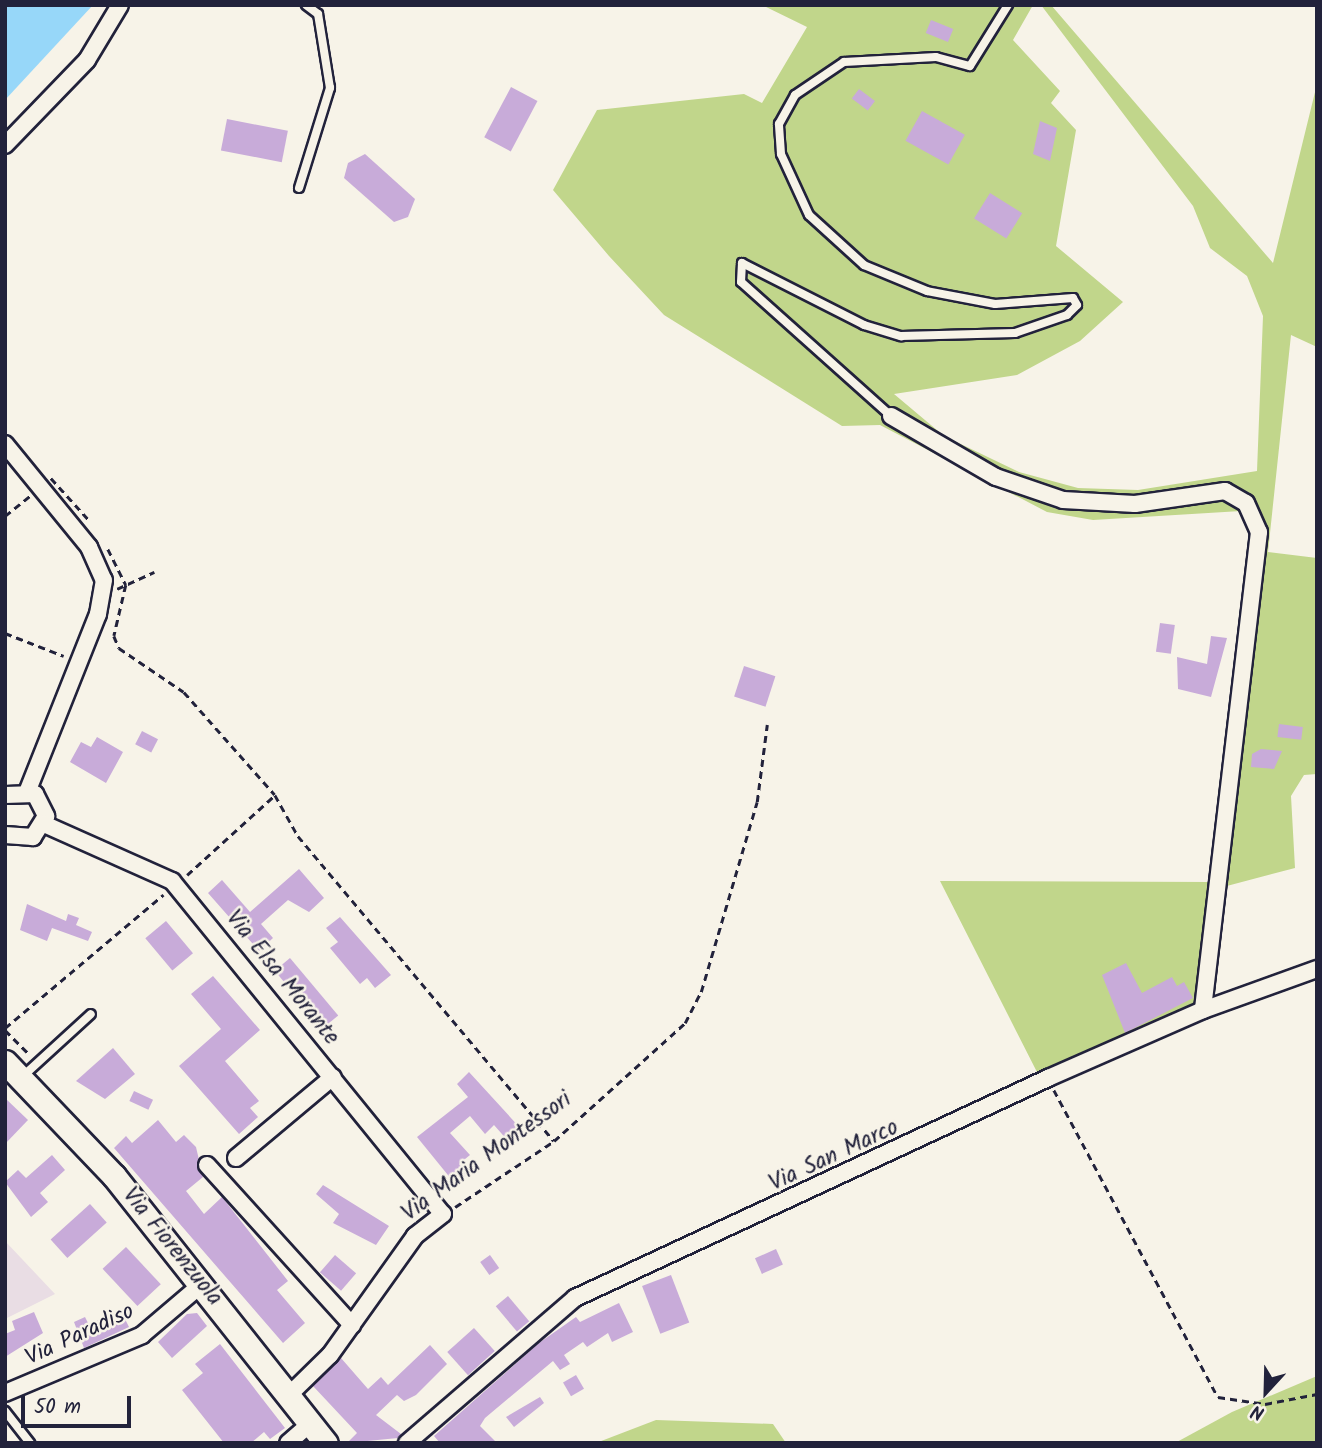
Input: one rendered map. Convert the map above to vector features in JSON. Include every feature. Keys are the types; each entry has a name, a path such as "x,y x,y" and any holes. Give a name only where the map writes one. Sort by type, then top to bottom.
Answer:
{"street":[{"path":"5,145 87,60 120,5"},
{"path":"891,416 996,477 1063,500 1135,504 1225,491 1247,503 1259,532 1203,1010"},
{"path":"5,444 89,547 104,594 27,790"},
{"path":"5,795 27,790"},
{"path":"6,838 33,837 44,824 45,807 27,790"},
{"name":"Via Elsa Morante","path":"44,824 145,864 175,885 443,1214"},
{"name":"Via San Marco","path":"407,1443 575,1298 1048,1078 1203,1010 1317,969"},
{"name":"Via Fiorenzuola","path":"14,1070 114,1176 290,1394 326,1443"},
{"path":"236,1158 333,1077"},
{"path":"207,1165 352,1325"},
{"name":"Via Maria Montessori","path":"290,1394 352,1325 415,1236 443,1214"},
{"name":"Via Paradiso","path":"5,1393 142,1335 202,1284"},
{"path":"288,1443 311,1423"}],"lane":[{"path":"299,188 330,88 318,14 306,5"},
{"path":"891,416 741,282 742,263 845,316 901,336 1015,333 1067,315 1077,305 1073,298 983,302 927,291 864,265 809,215 781,154 779,124 810,81 844,62 936,57 970,66 1008,5"},
{"path":"14,1070 92,1013"},
{"path":"5,1411 30,1443"}],"path":[{"path":"5,516 54,476 97,531"},
{"path":"104,543 126,585 114,636 118,648 184,692 275,795 298,836 554,1141"},
{"path":"104,594 153,572"},
{"path":"5,633 79,662"},
{"name":"Via Maria Montessori","path":"443,1214 554,1141 666,1046 701,992 757,802 767,725"},
{"path":"5,1028 175,885 275,795"},
{"path":"1048,1078 1219,1397 1265,1404 1317,1394"}],"shaded area":[{"path":"5,1241 55,1294 5,1319"}],"green space":[{"path":"762,5 1033,5 1013,40 1060,91 1051,103 1076,130 1056,246 1123,302 1080,341 1017,375 894,394 944,436 1019,472 1078,488 1138,490 1257,471 1263,316 1247,276 1210,248 1193,206 1041,5 1051,5 1273,263 1317,84 1317,347 1291,335 1268,552 1317,558 1317,774 1304,775 1291,796 1295,868 1223,887 1210,883 1194,1004 1039,1076 940,881 1210,882 1253,541 1241,511 1093,520 1047,512 880,425 842,426 664,315 609,256 553,190 597,110 744,94 762,103 807,27"},
{"path":"1317,1376 1317,1443 1175,1443 1232,1412"},
{"path":"656,1420 773,1424 786,1443 596,1443"}],"water":[{"path":"5,5 93,5 5,100"}],"building":[{"path":"931,20 953,29 948,42 926,33"},
{"path":"511,87 537,101 511,151 484,137"},
{"path":"859,89 875,101 868,111 852,99"},
{"path":"922,111 965,135 948,164 906,141"},
{"path":"227,119 288,131 282,162 221,150"},
{"path":"1040,121 1057,128 1050,161 1033,154"},
{"path":"365,154 415,199 408,217 394,222 344,178 348,163"},
{"path":"990,193 1022,213 1006,239 974,218"},
{"path":"1160,623 1175,625 1171,654 1156,652"},
{"path":"1211,636 1227,638 1211,697 1178,689 1177,657 1207,664"},
{"path":"744,666 775,676 765,707 734,696"},
{"path":"1279,724 1303,727 1301,740 1277,737"},
{"path":"142,731 158,739 151,753 135,744"},
{"path":"97,737 123,752 106,783 70,762 81,742 91,747"},
{"path":"1261,749 1282,751 1274,769 1251,767 1252,754"},
{"path":"299,869 324,898 309,912 288,900 261,924 273,938 259,951 208,893 222,880 250,912"},
{"path":"27,904 66,921 68,914 79,918 76,925 92,932 88,941 52,928 47,941 20,930"},
{"path":"340,917 391,975 375,988 367,978 360,984 330,948 338,942 326,928"},
{"path":"166,921 193,953 172,971 145,938"},
{"path":"290,958 338,1015 323,1028 275,971"},
{"path":"1126,963 1142,993 1172,977 1177,986 1184,982 1193,998 1125,1033 1102,975"},
{"path":"213,976 260,1030 225,1061 259,1101 250,1108 258,1117 239,1134 179,1066 221,1029 191,994"},
{"path":"113,1048 135,1074 105,1099 76,1081"},
{"path":"469,1072 522,1130 509,1142 494,1125 485,1134 470,1116 450,1133 470,1155 459,1164 468,1174 456,1185 417,1137 468,1097 457,1084"},
{"path":"134,1091 153,1100 148,1110 129,1101"},
{"path":"5,1098 28,1120 5,1144"},
{"path":"158,1120 176,1142 184,1135 196,1147 203,1177 186,1191 204,1214 222,1197 288,1281 277,1290 305,1323 283,1343 114,1148 126,1136 132,1143"},
{"path":"52,1155 65,1170 40,1193 48,1202 31,1217 5,1182 18,1170 26,1178"},
{"path":"323,1185 389,1226 376,1245 333,1223 339,1214 316,1194"},
{"path":"90,1204 107,1223 67,1258 51,1239"},
{"path":"126,1247 161,1284 137,1306 103,1269"},
{"path":"776,1249 783,1265 762,1274 755,1258"},
{"path":"335,1255 356,1273 341,1291 320,1272"},
{"path":"490,1255 499,1268 489,1275 480,1262"},
{"path":"671,1275 689,1323 660,1334 642,1286"},
{"path":"508,1296 529,1321 517,1332 496,1306"},
{"path":"619,1303 633,1332 612,1342 608,1333 587,1347 583,1342 564,1355 570,1364 560,1370 553,1361 485,1418 480,1426 497,1443 440,1443 434,1436 539,1343 576,1317 580,1322"},
{"path":"120,1309 129,1327 84,1348 74,1322 85,1317 89,1325"},
{"path":"34,1312 43,1333 5,1357 5,1334 15,1330 12,1321"},
{"path":"197,1313 207,1326 172,1358 158,1342 187,1314"},
{"path":"474,1328 495,1351 468,1375 447,1352"},
{"path":"220,1344 285,1428 270,1439 264,1432 251,1443 224,1443 182,1390 203,1373 195,1364"},
{"path":"430,1345 447,1364 416,1395 404,1401 397,1395 376,1415 401,1434 398,1438 347,1443 357,1433 313,1386 341,1358 368,1389 381,1377 388,1385"},
{"path":"576,1375 584,1389 571,1396 563,1382"},
{"path":"540,1397 544,1403 514,1427 506,1417"}]}
